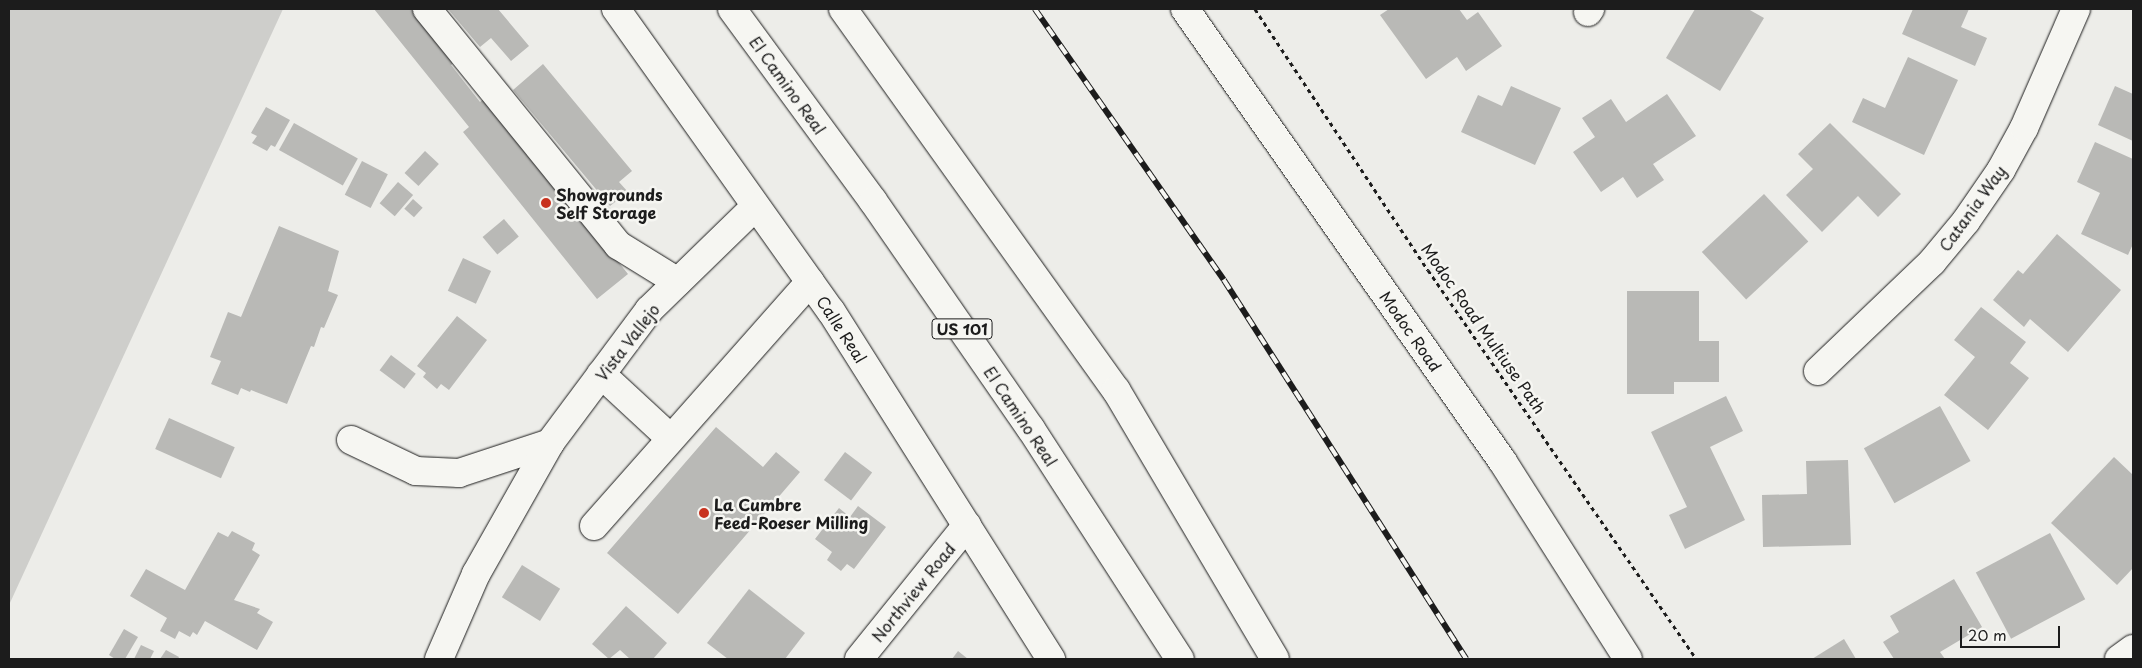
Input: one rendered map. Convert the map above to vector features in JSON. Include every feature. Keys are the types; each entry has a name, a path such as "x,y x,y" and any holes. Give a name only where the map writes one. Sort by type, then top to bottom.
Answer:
{"main road":[{"path":"427,9 618,244 678,282"},
{"name":"Calle Real","path":"616,9 810,282 1051,659"},
{"name":"El Camino Real","path":"732,9 873,200 1020,413 1180,659"},
{"path":"843,9 1116,390 1275,659"},
{"name":"Modoc Road","path":"1184,9 1503,462 1628,659"},
{"name":"Catania Way","path":"1818,370 1932,262 1966,221 2001,170 2024,128 2076,9"},
{"name":"Vista Vallejo","path":"439,659 476,574 550,443 649,310 755,207"},
{"path":"594,526 810,282"},
{"path":"601,374 670,438"},
{"path":"351,440 416,471 459,473 550,443"},
{"name":"Northview Road","path":"859,659 967,525"},
{"path":"2119,659 2133,649"}],"path":[{"name":"Modoc Road Multiuse Path","path":"1255,9 1428,270 1696,659"}],"shaded area":[{"path":"9,9 283,9 9,605"}],"building":[{"name":"Showgrounds Self Storage","path":"374,9 416,9 457,60 451,65 480,102 486,97 628,274 597,299 463,132 469,127"},
{"path":"448,9 498,9 529,46 511,61 491,38 480,47"},
{"path":"1389,9 1459,9 1467,20 1478,12 1502,46 1466,71 1457,57 1426,79 1380,15"},
{"path":"1695,9 1748,9 1764,18 1720,91 1666,58"},
{"path":"1913,9 1969,9 1961,27 1987,38 1975,66 1902,34"},
{"path":"1908,57 1958,80 1924,155 1852,122 1863,98 1885,108"},
{"name":"Showgrounds Self Storage","path":"543,64 632,171 619,182 628,192 610,206 513,90"},
{"path":"1511,86 1561,108 1535,165 1461,132 1478,95 1502,106"},
{"path":"2115,86 2133,94 2133,141 2098,125"},
{"path":"1667,94 1696,136 1653,164 1664,180 1637,198 1623,177 1601,192 1573,152 1595,137 1582,118 1611,99 1626,122"},
{"path":"266,107 290,120 275,147 271,145 267,151 252,143 257,136 251,133"},
{"path":"294,123 358,158 343,186 279,150"},
{"path":"1830,123 1901,194 1878,217 1858,196 1822,232 1786,195 1813,169 1798,154"},
{"path":"2095,142 2133,159 2133,244 2128,255 2081,234 2100,193 2077,182"},
{"path":"425,151 439,164 418,186 405,173"},
{"path":"362,161 388,174 371,208 345,195"},
{"path":"398,182 413,195 395,216 380,203"},
{"path":"1764,194 1808,242 1746,300 1702,252"},
{"path":"413,199 423,208 414,217 404,209"},
{"path":"504,219 519,237 497,255 483,237"},
{"path":"279,226 339,251 328,291 338,295 324,328 321,327 314,347 311,346 287,404 251,390 250,392 241,388 238,395 211,384 221,361 210,357 228,312 241,317"},
{"path":"2057,234 2121,290 2068,352 2030,319 2024,327 1993,300 2018,270 2023,274"},
{"path":"463,258 491,271 476,304 448,291"},
{"path":"1627,291 1699,291 1699,341 1719,341 1719,382 1674,382 1674,394 1627,394"},
{"path":"1981,307 2026,342 2010,363 2029,378 1988,430 1944,395 1975,357 1954,340"},
{"path":"457,316 487,340 449,390 441,384 437,389 423,377 426,373 417,366"},
{"path":"391,355 416,374 404,389 380,370"},
{"path":"1726,396 1743,431 1710,447 1745,520 1685,549 1669,515 1687,507 1651,432"},
{"path":"1940,406 1971,461 1894,503 1864,448"},
{"path":"169,418 235,447 221,478 155,449"},
{"name":"La Cumbre Feed-Roeser Milling","path":"716,427 763,467 776,452 800,472 678,614 607,553"},
{"path":"845,452 872,472 851,500 824,480"},
{"path":"2114,457 2133,475 2133,568 2117,585 2051,523"},
{"path":"1848,460 1851,545 1763,547 1762,495 1807,494 1806,461"},
{"path":"858,506 886,527 854,569 847,564 841,571 827,560 832,552 815,539 839,508 850,517"},
{"path":"232,531 255,543 252,550 260,555 234,600 260,609 257,613 273,622 257,650 205,621 197,635 193,632 190,637 179,631 175,639 160,631 167,618 130,596 146,569 185,590 218,532 228,537"},
{"path":"2050,533 2085,599 2011,639 1976,572"},
{"path":"522,565 560,589 540,621 502,597"},
{"path":"1954,579 1982,627 1940,652 1945,659 1894,659 1883,642 1899,632 1890,616"},
{"path":"749,589 805,633 785,659 728,659 707,643"},
{"path":"626,606 667,643 653,659 630,659 620,650 609,659 592,644"},
{"path":"124,629 138,637 125,659 115,659 109,655"},
{"path":"1844,639 1856,659 1812,659"},
{"path":"141,645 154,651 150,659 134,659"},
{"path":"166,650 179,657 178,659 160,659"},
{"path":"958,651 968,659 952,659"}],"railway":[{"path":"1035,9 1224,280 1466,659"}],"place":[{"name":"Showgrounds Self Storage","path":"546,203"},
{"name":"La Cumbre Feed-Roeser Milling","path":"704,513"}]}
